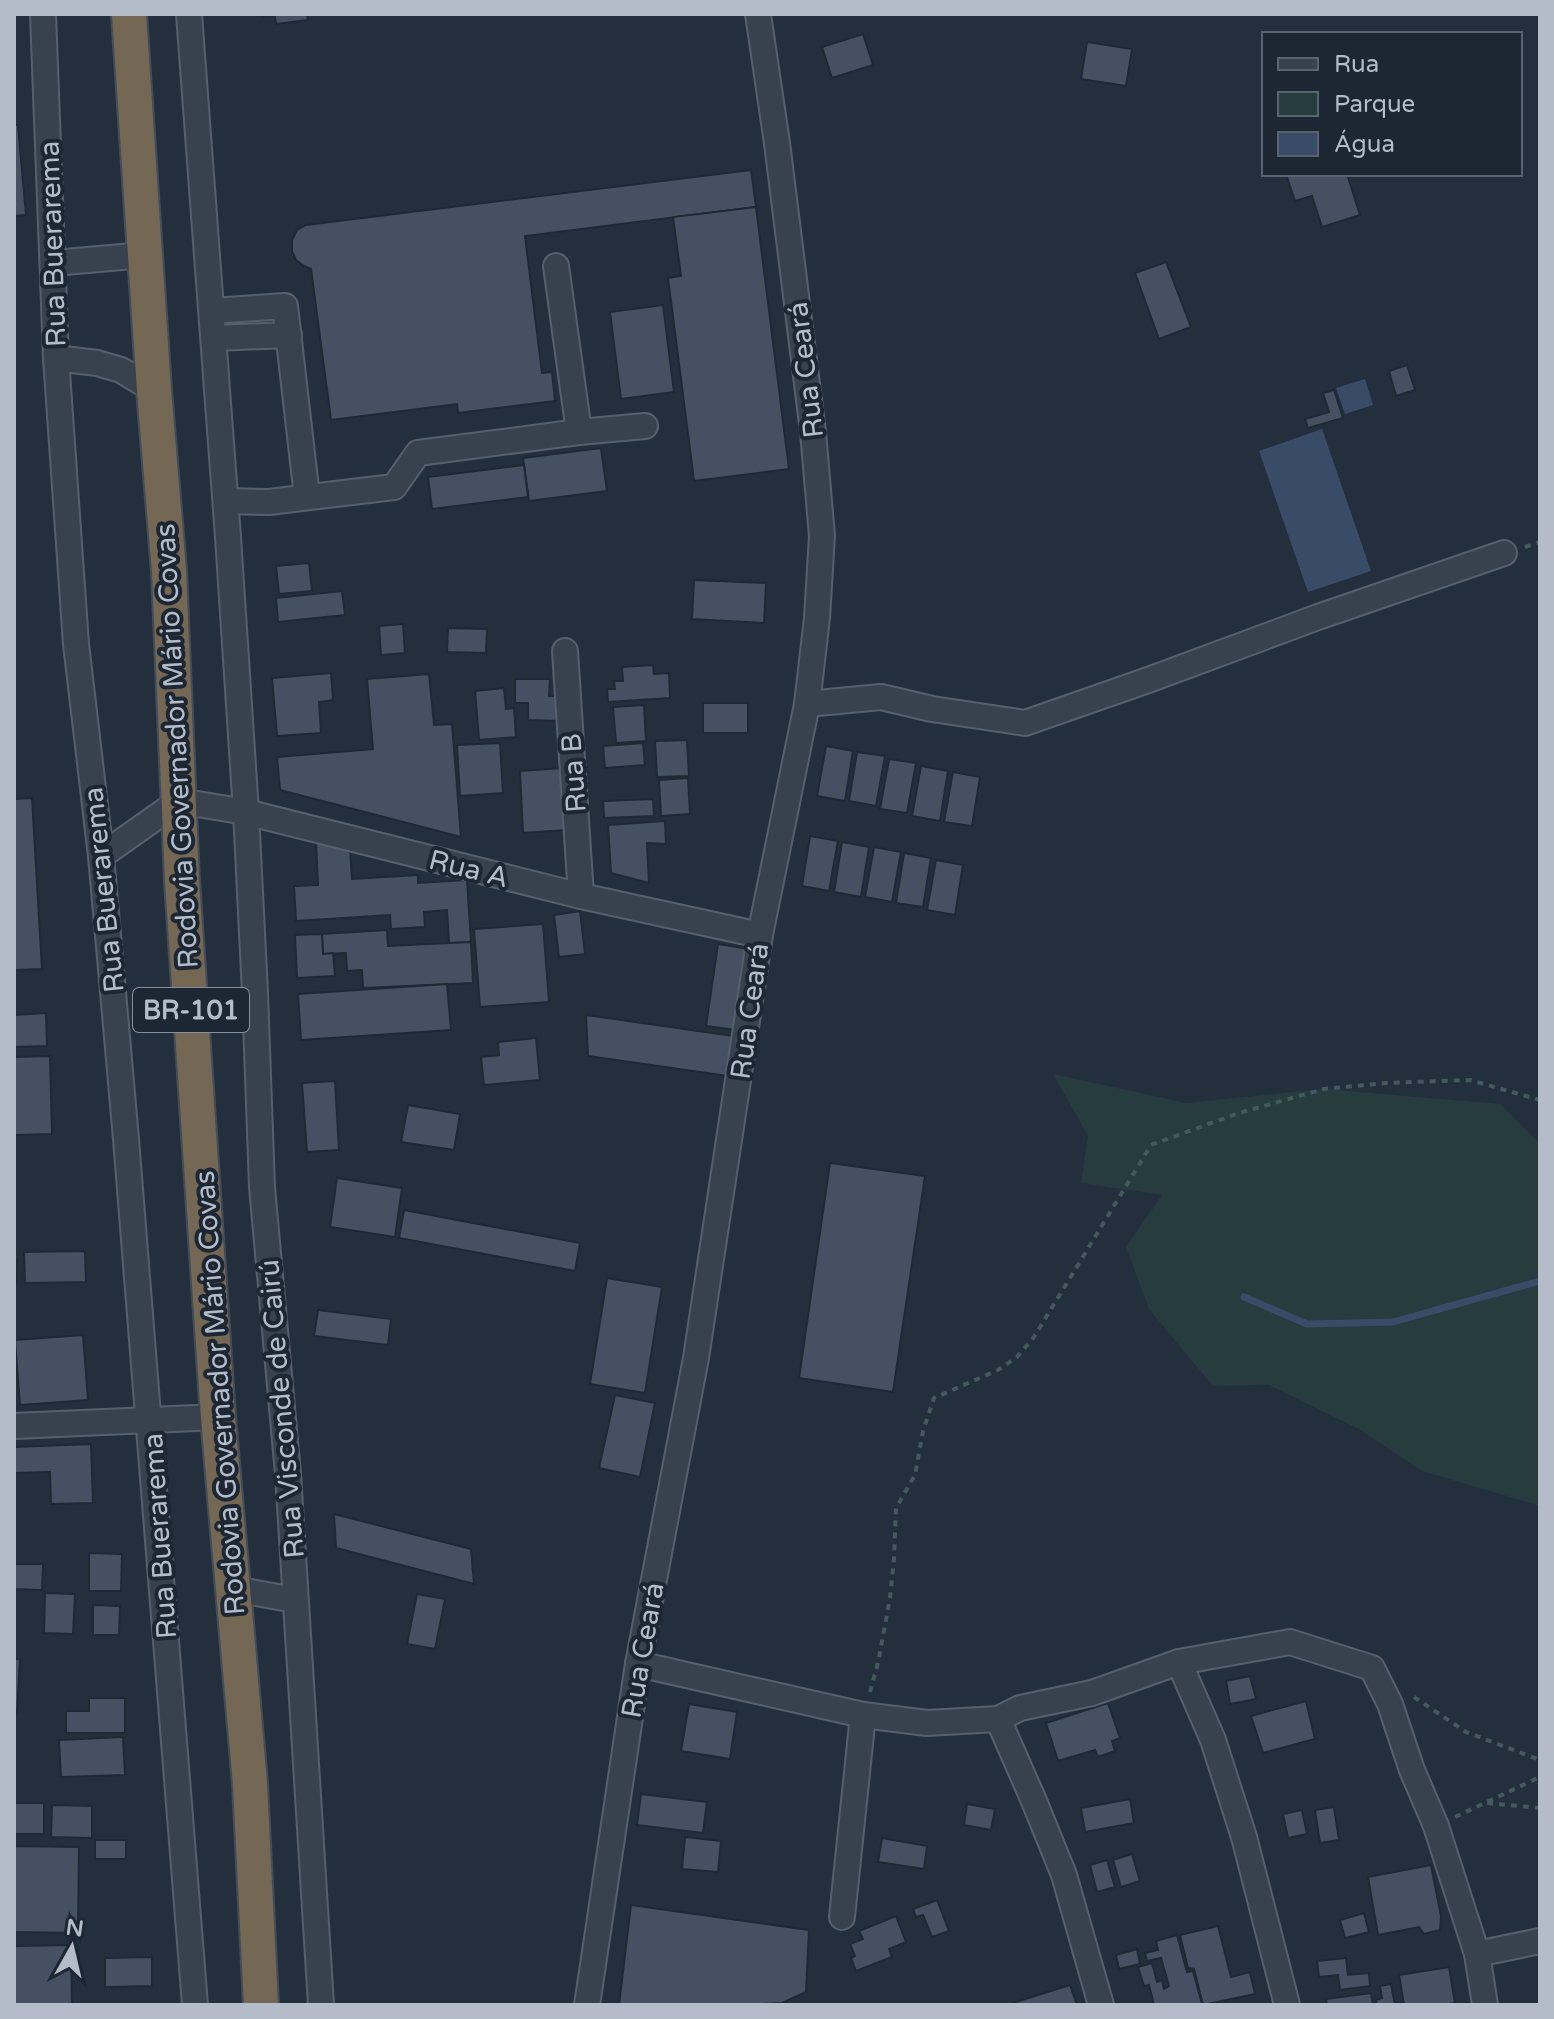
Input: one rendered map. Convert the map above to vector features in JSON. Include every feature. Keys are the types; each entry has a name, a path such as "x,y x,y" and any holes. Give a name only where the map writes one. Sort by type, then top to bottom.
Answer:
{"highway":[{"name":"Rodovia Governador Mário Covas","path":"129,14 169,571 182,881 218,1417 250,1784 261,2005"}],"street":[{"name":"Rua Buerarema","path":"43,14 56,358 76,644 101,856 150,1420 195,2005"},
{"name":"Rua Visconde de Cairú","path":"189,14 246,812 262,1187 288,1474 321,2005"},
{"name":"Rua Ceará","path":"587,2005 638,1664 696,1358 760,935 807,704 817,618 822,536 813,432 758,14"},
{"path":"53,263 145,255"},
{"path":"556,266 579,432"},
{"path":"212,311 285,306 307,497"},
{"path":"214,338 289,335"},
{"path":"56,358 97,363 121,370 154,390"},
{"path":"226,501 269,502 394,487 418,453 645,426"},
{"path":"807,704 881,697 932,709 1025,723 1504,553"},
{"name":"Rua B","path":"565,651 581,896"},
{"path":"101,856 179,801"},
{"name":"Rua A","path":"179,801 246,812 581,896 760,935"},
{"path":"14,1426 218,1417"},
{"path":"234,1589 295,1600"},
{"path":"638,1664 863,1715 927,1723 998,1719 1020,1708 1092,1693 1179,1662 1290,1642 1372,1668 1390,1704 1412,1770 1436,1826 1477,1954 1485,2005"},
{"path":"1179,1662 1213,1740 1231,1795 1287,2005"},
{"path":"842,1917 863,1715"},
{"path":"998,1719 1064,1875 1101,2005"},
{"path":"1477,1954 1540,1941"}],"path":[{"path":"863,1715 878,1663 890,1598 896,1508 915,1475 923,1431 934,1398 998,1370 1017,1357 1034,1337 1151,1145 1239,1113 1324,1089 1470,1080 1540,1100"},
{"path":"1372,1668 1466,1732 1540,1760"},
{"path":"1436,1826 1540,1777"},
{"path":"1485,1803 1540,1808"}],"green space":[{"path":"1053,1074 1186,1103 1324,1089 1500,1104 1540,1144 1540,1506 1422,1471 1359,1429 1269,1385 1213,1386 1149,1309 1126,1247 1162,1195 1081,1183 1088,1136"}],"water":[{"path":"1365,379 1373,405 1345,414 1336,388"},
{"path":"1322,429 1371,571 1308,592 1259,451"}],"building":[{"path":"262,14 307,14 308,20 276,24 275,16 262,17"},
{"path":"863,34 873,65 832,78 822,47"},
{"path":"1087,42 1132,49 1126,86 1081,79"},
{"path":"14,125 18,125 26,215 14,216"},
{"path":"751,170 756,207 525,236 542,373 552,372 555,401 458,413 457,404 331,420 311,269 296,260 292,251 292,240 297,230 306,225"},
{"path":"1287,176 1348,176 1360,215 1322,227 1312,196 1295,201"},
{"path":"756,207 789,469 694,481 668,278 681,276 673,217"},
{"path":"1166,262 1191,327 1159,339 1135,273"},
{"path":"663,305 674,392 621,399 610,312"},
{"path":"1407,365 1415,390 1396,396 1389,371"},
{"path":"1334,390 1343,418 1308,428 1305,419 1329,412 1323,393"},
{"path":"601,448 607,491 529,501 523,458"},
{"path":"524,465 528,497 432,509 428,477"},
{"path":"309,563 312,591 279,594 276,566"},
{"path":"694,580 766,583 764,623 692,619"},
{"path":"342,591 345,615 278,622 276,598"},
{"path":"403,624 405,653 381,655 379,626"},
{"path":"448,628 487,629 486,653 447,652"},
{"path":"653,665 654,674 669,673 670,698 608,702 607,689 615,689 614,681 623,681 622,667"},
{"path":"331,673 333,700 319,702 321,733 277,736 272,678"},
{"path":"429,674 434,725 452,724 461,837 280,790 277,757 373,749 367,679"},
{"path":"515,679 550,679 549,696 559,696 559,721 528,720 528,703 515,703"},
{"path":"504,688 506,709 514,708 516,737 479,740 475,691"},
{"path":"703,703 748,703 748,733 703,733"},
{"path":"644,705 646,741 616,743 613,707"},
{"path":"687,740 689,776 657,777 655,741"},
{"path":"500,743 503,793 460,796 457,745"},
{"path":"643,743 645,765 605,768 603,746"},
{"path":"826,746 853,751 845,801 817,796"},
{"path":"857,752 885,756 876,806 849,801"},
{"path":"889,759 916,763 907,813 880,809"},
{"path":"921,766 948,771 940,821 912,816"},
{"path":"563,768 566,830 523,833 520,771"},
{"path":"953,772 980,777 972,826 944,822"},
{"path":"688,778 690,814 661,816 659,780"},
{"path":"32,798 42,969 14,970 14,799"},
{"path":"653,799 654,816 604,818 603,801"},
{"path":"665,821 666,844 647,843 649,883 611,873 608,825"},
{"path":"810,836 838,841 829,891 802,886"},
{"path":"316,842 350,848 352,879 418,875 418,883 467,880 471,942 449,943 447,910 424,912 425,927 391,929 390,915 296,921 294,886 318,885"},
{"path":"842,842 869,847 861,897 834,892"},
{"path":"874,847 901,852 892,902 865,897"},
{"path":"904,853 931,858 923,907 896,903"},
{"path":"936,860 963,865 955,915 927,910"},
{"path":"580,911 585,954 559,957 554,915"},
{"path":"543,924 549,1002 480,1007 474,929"},
{"path":"387,930 388,946 471,942 473,983 363,988 362,970 347,971 346,953 323,954 322,934"},
{"path":"322,934 323,954 333,953 335,976 297,978 295,935"},
{"path":"718,944 749,949 736,1030 706,1026"},
{"path":"447,984 451,1030 301,1040 298,994"},
{"path":"46,1013 47,1046 14,1047 14,1015"},
{"path":"586,1015 733,1036 728,1076 588,1056"},
{"path":"536,1038 540,1080 484,1085 481,1057 499,1055 498,1042"},
{"path":"50,1056 52,1134 14,1135 14,1057"},
{"path":"335,1081 339,1150 307,1152 302,1083"},
{"path":"408,1105 460,1114 454,1150 401,1142"},
{"path":"830,1163 925,1176 893,1392 799,1378"},
{"path":"337,1178 402,1188 395,1237 330,1227"},
{"path":"404,1210 580,1243 575,1271 399,1238"},
{"path":"85,1251 86,1282 25,1283 24,1252"},
{"path":"14,1260 17,1260 17,1283 14,1284"},
{"path":"607,1278 662,1287 645,1393 590,1384"},
{"path":"318,1310 391,1319 388,1345 314,1336"},
{"path":"83,1335 88,1400 20,1405 15,1340"},
{"path":"615,1395 655,1403 640,1477 599,1468"},
{"path":"91,1444 93,1503 51,1504 50,1472 14,1473 14,1447"},
{"path":"334,1514 471,1549 474,1584 336,1548"},
{"path":"89,1553 122,1554 121,1591 89,1591"},
{"path":"14,1564 43,1564 42,1590 14,1589"},
{"path":"45,1593 75,1594 73,1634 44,1633"},
{"path":"417,1594 445,1599 435,1649 407,1644"},
{"path":"93,1605 120,1606 119,1635 93,1635"},
{"path":"14,1659 20,1659 17,1712 14,1712"},
{"path":"1250,1676 1256,1699 1230,1704 1226,1681"},
{"path":"89,1698 125,1698 125,1733 66,1733 66,1711 89,1711"},
{"path":"1306,1701 1315,1739 1263,1753 1251,1716"},
{"path":"1108,1703 1120,1738 1112,1741 1115,1751 1098,1757 1095,1750 1058,1761 1046,1723"},
{"path":"689,1704 737,1712 730,1759 681,1751"},
{"path":"123,1737 125,1775 61,1777 59,1740"},
{"path":"641,1794 707,1802 703,1833 637,1825"},
{"path":"1130,1799 1134,1823 1085,1832 1081,1808"},
{"path":"14,1803 44,1803 44,1834 14,1834"},
{"path":"967,1804 995,1809 991,1830 964,1825"},
{"path":"52,1805 92,1806 92,1838 51,1837"},
{"path":"1334,1807 1339,1840 1320,1843 1315,1810"},
{"path":"1302,1810 1307,1834 1288,1838 1283,1814"},
{"path":"685,1837 721,1841 718,1872 682,1869"},
{"path":"882,1838 927,1846 924,1869 878,1862"},
{"path":"95,1840 126,1840 126,1859 95,1859"},
{"path":"14,1846 79,1847 78,1933 14,1932"},
{"path":"1132,1854 1140,1881 1121,1887 1113,1860"},
{"path":"1107,1860 1115,1887 1097,1892 1090,1865"},
{"path":"1431,1865 1441,1916 1440,1930 1424,1934 1419,1927 1378,1935 1368,1877"},
{"path":"937,1900 949,1931 932,1937 923,1915 916,1917 913,1909"},
{"path":"631,1905 809,1930 806,1992 782,2003 619,2005"},
{"path":"1364,1913 1369,1932 1345,1938 1340,1920"},
{"path":"896,1916 906,1942 889,1949 892,1957 856,1971 850,1944 863,1939 859,1931"},
{"path":"1218,1926 1231,1977 1250,1972 1255,1994 1203,2005 1194,1969 1188,1968 1180,1935"},
{"path":"1177,1935 1187,1972 1193,1971 1202,2004 1154,2005 1149,1985 1144,1986 1138,1967 1152,1963 1157,1982 1162,1980 1164,1989 1169,1986 1161,1958 1147,1961 1145,1953 1158,1950 1156,1941"},
{"path":"71,1945 72,2005 14,2005 14,1946"},
{"path":"1137,1949 1140,1964 1119,1969 1116,1955"},
{"path":"152,1957 152,1986 105,1987 105,1958"},
{"path":"1346,1958 1348,1975 1369,1973 1370,1986 1340,1990 1338,1975 1319,1977 1317,1961"},
{"path":"1449,1967 1455,2003 1404,2005 1399,1975"},
{"path":"1391,1984 1395,2005 1377,2005 1376,2000 1382,1998 1380,1986"},
{"path":"1070,1985 1077,2005 1006,2005"},
{"path":"1371,1993 1373,2005 1327,2005 1326,1999"}],"waterway":[{"path":"1244,1297 1307,1324 1393,1322 1540,1281"}]}
